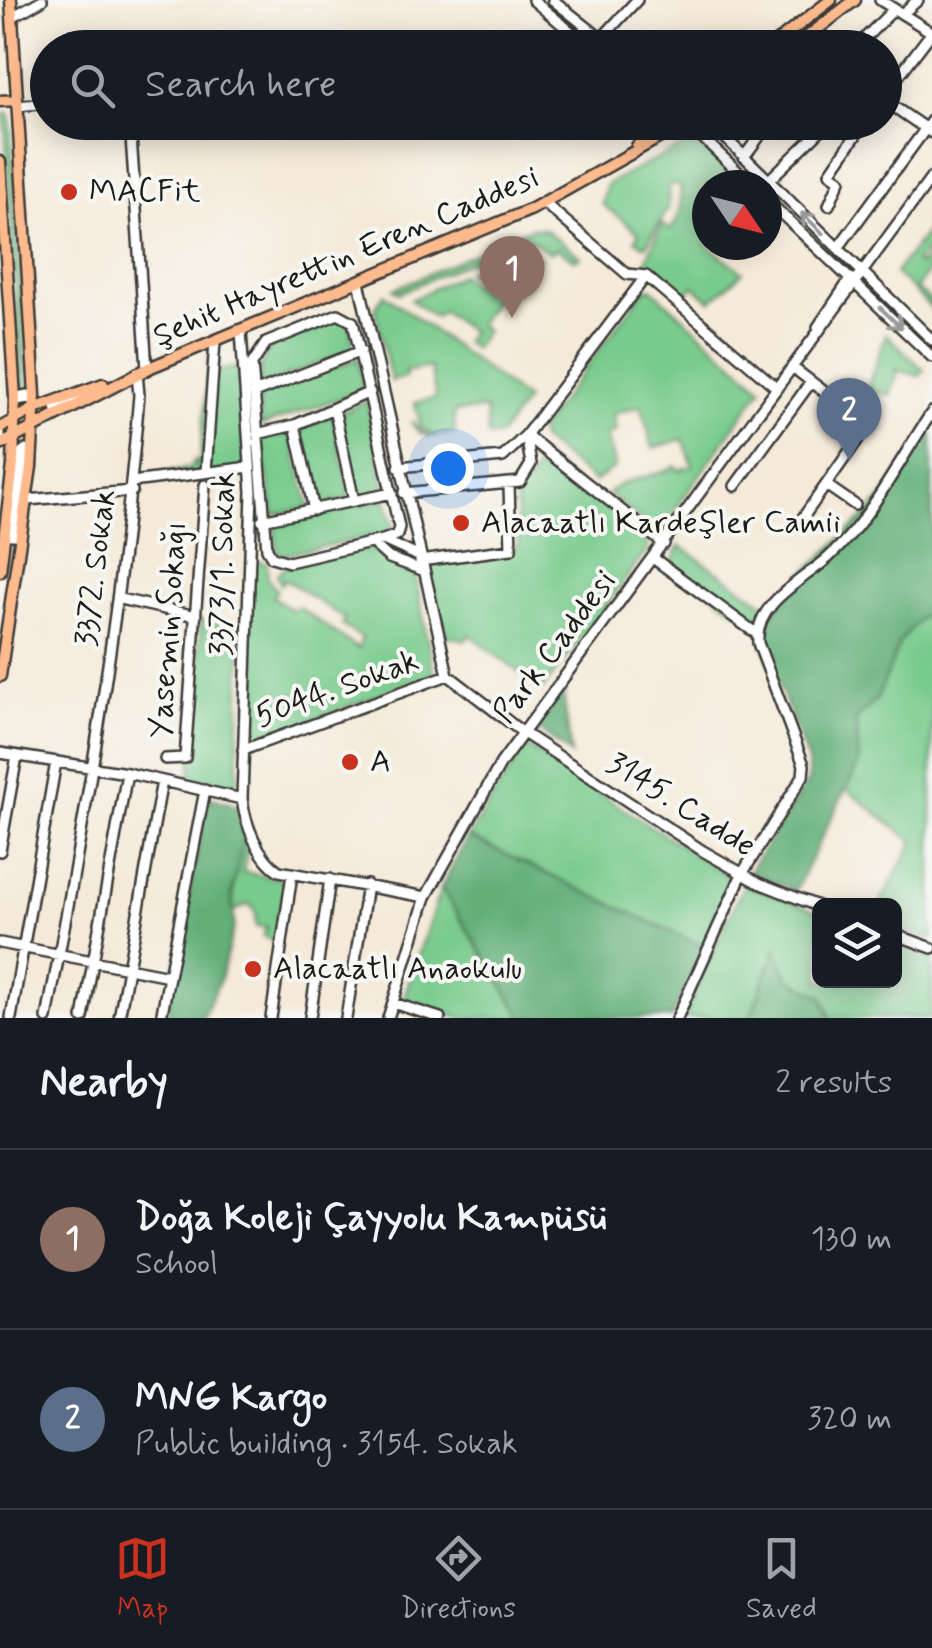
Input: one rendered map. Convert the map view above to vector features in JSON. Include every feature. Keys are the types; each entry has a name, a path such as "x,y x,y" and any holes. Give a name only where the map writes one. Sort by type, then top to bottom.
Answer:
{"main road":[{"path":"792,30 831,0"},
{"path":"816,30 855,0"},
{"path":"0,676 27,500 33,426 9,8"},
{"path":"0,101 17,103"},
{"name":"Şehit Hayrettin Eren Caddesi","path":"625,156 643,140"},
{"name":"Şehit Hayrettin Eren Caddesi","path":"0,436 14,437 142,371 544,202 655,140"},
{"path":"0,162 14,420 0,571"},
{"name":"Şehit Hayrettin Eren Caddesi","path":"0,436 31,404 142,371"}],"street":[{"path":"9,8 42,0"},
{"path":"534,0 569,30"},
{"path":"554,0 590,30"},
{"path":"609,30 637,0"},
{"path":"880,0 931,32 902,72"},
{"path":"876,30 918,0"},
{"path":"17,103 30,103"},
{"path":"838,248 930,127 902,109"},
{"name":"3372. Sokak","path":"47,1018 94,768 120,599 132,487 142,371 131,140"},
{"path":"705,140 736,170"},
{"path":"727,140 757,170"},
{"path":"744,157 757,140"},
{"path":"780,170 811,140"},
{"path":"829,205 840,180 830,173 853,140"},
{"name":"Park Caddesi","path":"388,1018 426,897 470,812 522,732 932,177"},
{"path":"782,194 932,340"},
{"path":"544,202 630,276 646,276 777,388"},
{"path":"782,214 932,357"},
{"path":"399,467 502,457 526,435 646,276"},
{"path":"359,282 448,675"},
{"path":"338,314 354,322 360,351 399,531 372,543 280,562 268,549 262,520 252,364 266,343 338,314"},
{"name":"3373/1. Sokak","path":"241,330 250,467 242,799"},
{"path":"206,472 214,341"},
{"path":"254,393 360,351"},
{"path":"792,367 868,426 797,526"},
{"path":"735,486 811,382"},
{"path":"257,434 295,424 370,392"},
{"path":"334,408 354,501"},
{"path":"757,634 772,604 851,532 932,412"},
{"path":"295,424 314,510"},
{"path":"404,493 509,486 524,477 531,459 526,435"},
{"path":"526,435 664,544"},
{"path":"23,466 16,535 12,535 20,467 23,466"},
{"path":"27,500 250,467"},
{"name":"Yasemin Sokağı","path":"165,759 185,758 205,484"},
{"path":"826,485 855,505"},
{"path":"372,543 389,558 421,563 511,549 509,486"},
{"path":"262,520 392,493"},
{"path":"383,540 421,563"},
{"path":"652,558 757,634 804,770 800,784 742,874 677,1018"},
{"path":"120,599 196,616"},
{"name":"5044. Sokak","path":"243,750 448,675"},
{"name":"3145. Cadde","path":"448,675 522,732 742,874 812,904"},
{"path":"0,753 127,773 242,799 246,820 268,863 292,874 426,897"},
{"path":"0,851 17,756"},
{"path":"11,1018 56,762"},
{"path":"83,1018 127,773"},
{"path":"119,1018 162,781"},
{"path":"160,1018 205,790"},
{"path":"271,1018 292,874"},
{"path":"310,1018 330,879"},
{"path":"346,1018 366,885"},
{"path":"902,937 932,948"},
{"path":"0,943 169,976"},
{"path":"393,1003 440,1018"}],"green space":[{"path":"4,114 10,114 28,395 22,396"},
{"path":"685,145 706,150 727,170 692,170 692,260 727,260 743,272 711,301 694,286 684,297 644,265 662,224 670,230 678,218 680,185 669,185 668,209 646,246 635,240 639,233 602,204 607,184"},
{"path":"927,223 932,226 932,244 915,262 920,265 932,248 932,265 916,289 932,301 932,309 895,273 929,229"},
{"path":"531,228 544,229 581,257 575,260 557,248 550,253 532,240 521,238 399,293 394,289"},
{"path":"521,248 540,258 515,293 488,273 480,281 467,272"},
{"path":"460,275 495,300 478,324 486,331 473,349 464,342 471,332 442,311 435,317 411,300"},
{"path":"651,288 762,388 662,528 653,530 608,494 632,480 676,466 678,470 693,466 683,439 653,448 641,406 613,414 616,431 606,435 615,467 594,482 540,439 539,430 644,290"},
{"path":"384,294 526,400 499,436 488,437 486,410 454,412 455,433 429,436 424,435 415,428 411,421 423,433 433,435 421,427 415,403 436,398 430,367 405,372 406,377 391,381 375,308"},
{"path":"339,317 350,323 354,350 259,387 264,357 272,347 295,333"},
{"path":"886,334 924,370 919,376 894,369 898,372 890,395 867,389"},
{"path":"209,356 218,363 218,371 238,367 248,472 173,475 170,471 191,468 192,463 197,466 195,461 200,461"},
{"path":"358,358 363,390 261,426 259,397"},
{"path":"367,401 385,489 356,497 337,414"},
{"path":"333,414 350,498 319,506 300,430"},
{"path":"927,431 932,436 932,604 900,642 877,699 856,719 859,763 795,891 749,871 808,781 808,762 763,642 779,603 882,498"},
{"path":"290,432 310,507 274,515 261,439"},
{"path":"541,455 645,538 649,548 542,690 470,635 465,640 446,636 427,564 514,550 518,544 516,489 530,480"},
{"path":"386,499 395,532 284,555 278,552 273,522"},
{"path":"680,546 767,605 755,623 670,565"},
{"path":"373,548 399,564 398,569 415,574 434,674 255,742 248,738 251,560 267,563 268,580 277,590 273,597 292,610 298,607 358,649 362,638 342,625 345,619 285,579 281,584 277,574 287,565"},
{"path":"932,604 932,939 902,929 902,898 883,898 914,842 846,789 859,763 856,719 877,699 900,641"},
{"path":"201,620 242,629 237,792 176,779 191,774"},
{"path":"563,691 571,755 538,729"},
{"path":"526,746 733,879 704,947 468,837"},
{"path":"212,798 237,806 245,833 232,893 234,927 220,979 202,1018 166,1018 206,804"},
{"path":"245,833 248,846 243,872 286,880 277,944 263,936 267,927 256,927 256,912 249,904 233,911 234,878"},
{"path":"468,837 704,947 671,1018 523,1018 441,888"},
{"path":"744,884 812,909 812,988 902,988 902,944 932,955 932,1018 831,1018 823,997 788,978 776,949 750,1018 683,1018"},
{"path":"441,888 523,1018 460,1018 403,999"},
{"path":"776,948 788,978 823,997 831,1018 750,1018"}],"place":[{"name":"MACFit","path":"69,192"},
{"name":"Doğa Koleji Çayyolu Kampüsü","path":"512,318"},
{"name":"MNG Kargo","path":"849,460"},
{"name":"Alacaatlı Kardeşler Camii","path":"461,523"},
{"name":"A","path":"350,762"},
{"name":"Alacaatlı Anaokulu","path":"253,969"}]}
